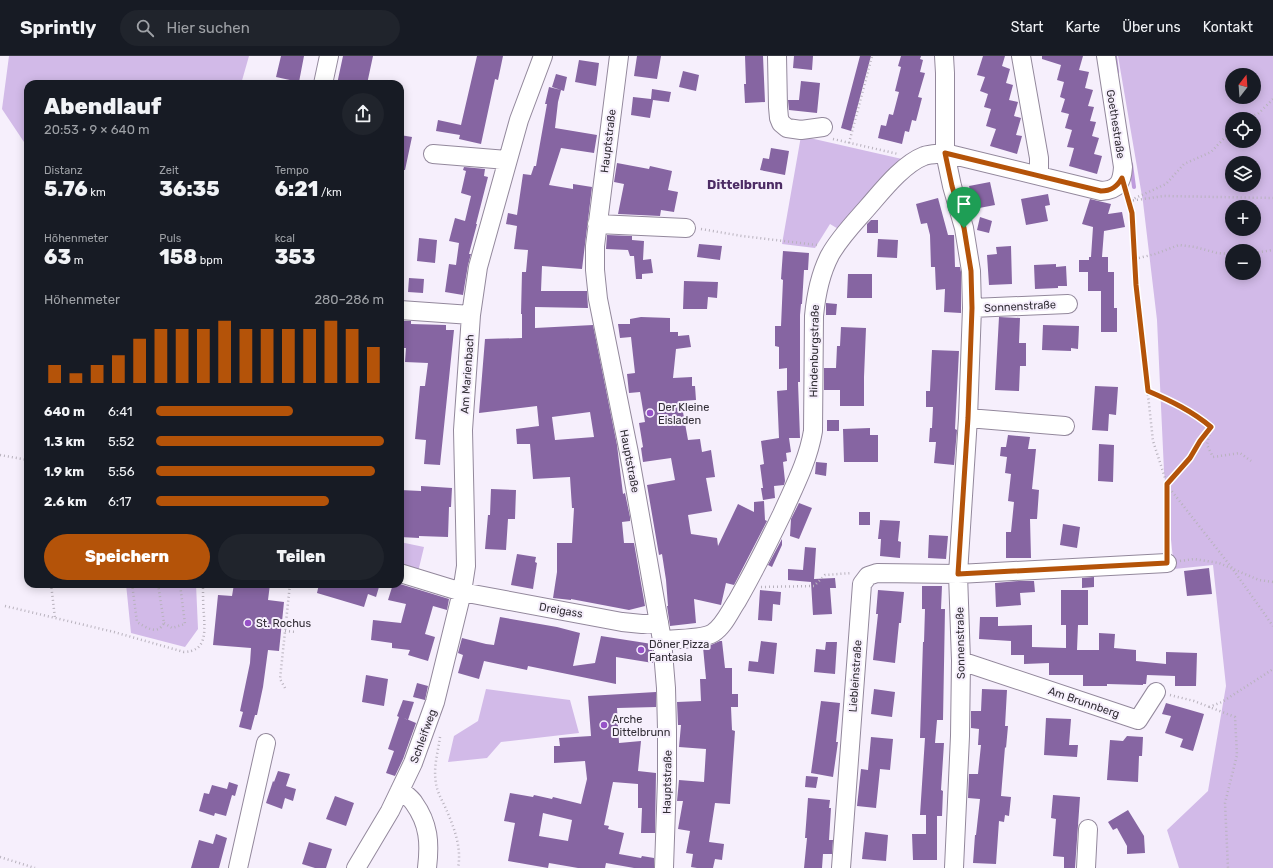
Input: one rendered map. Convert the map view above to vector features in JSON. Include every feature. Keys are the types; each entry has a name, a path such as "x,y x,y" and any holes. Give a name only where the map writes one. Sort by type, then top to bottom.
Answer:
{"street":[{"path":"324,80 330,56"},
{"name":"Am Marienbach","path":"462,592 466,566 463,430 471,316 478,267 519,120 544,56"},
{"name":"Hauptstraße","path":"619,56 594,258 598,299 629,453 662,640 666,688 667,730 664,868"},
{"path":"777,56 778,107 781,123 787,128 800,130 819,128"},
{"name":"Sonnenstraße","path":"944,56 945,153 952,186 964,228 971,271 972,308 968,418 958,574 961,661 960,736 954,868"},
{"path":"1021,56 1039,158 1039,176"},
{"name":"Goethestraße","path":"1106,56 1123,167 1118,183"},
{"name":"Hindenburgstraße","path":"662,640 712,634 720,627 745,587 768,543 798,479 811,442 813,431 814,316 820,280 830,256 837,244 889,184 914,162 924,156 945,153 1101,191 1108,191 1118,183"},
{"path":"433,154 507,160"},
{"path":"598,224 695,229"},
{"name":"Sonnenstraße","path":"972,308 1068,304"},
{"path":"404,310 471,316"},
{"path":"968,418 1065,426"},
{"name":"Liebleinstraße","path":"841,868 862,584 868,576 877,573 958,574 1167,563"},
{"name":"Dreigass","path":"404,574 462,592 622,622 642,624 659,622"},
{"name":"Schleifweg","path":"356,868 390,811 413,763 435,702 462,592"},
{"name":"Am Brunnberg","path":"961,661 1138,720 1156,692"},
{"path":"238,868 266,742"},
{"path":"400,790 413,801 428,832 429,850 427,868"},
{"path":"1086,868 1088,829"}],"path":[{"path":"849,143 872,56"},
{"path":"1260,112 1273,99"},
{"path":"819,128 820,135 905,156 914,162"},
{"path":"1129,201 1166,184 1184,164 1212,152 1225,138"},
{"path":"1118,183 1129,201 1132,213 1136,285 1153,441 1167,484 1167,563 1194,559 1219,563 1260,580 1273,582"},
{"path":"1129,201 1164,196 1273,198"},
{"path":"695,229 817,245 830,256"},
{"path":"1135,260 1179,245 1225,254"},
{"path":"1261,252 1273,250"},
{"path":"1148,391 1177,403 1211,427"},
{"path":"1211,427 1207,445 1213,457 1240,453 1251,461"},
{"path":"1167,484 1190,458 1200,441 1211,427"},
{"path":"0,455 24,459"},
{"path":"1167,484 1232,568 1273,626"},
{"path":"745,587 814,586 825,575 847,573"},
{"path":"51,588 55,618"},
{"path":"133,588 137,622 150,629 156,630 161,628 164,623 159,588"},
{"path":"164,623 172,628 185,624 180,588"},
{"path":"6,606 114,632 184,652 192,652 198,648 202,642 205,632 203,588"},
{"path":"285,688 280,679 290,588"},
{"path":"285,631 296,632"},
{"path":"1209,707 1222,702 1273,669"},
{"path":"1156,692 1194,701 1235,717 1237,755 1225,803 1228,868"},
{"path":"440,735 435,771 436,782 438,792 447,811 458,843 460,858 458,868"},
{"path":"0,857 35,868"}],"shaded area":[{"path":"9,56 249,56 242,80 24,80 24,142 2,109"},
{"path":"1118,56 1273,56 1273,868 1179,868 1167,830 1208,791 1226,686 1213,565 1174,569 1164,471 1157,320 1143,202"},
{"path":"801,136 902,159 840,230 830,224 815,248 782,244"},
{"path":"404,543 424,547 418,572 404,567"},
{"path":"126,588 196,588 198,629 185,647 131,633"},
{"path":"486,689 570,700 579,733 501,742 487,758 448,762 454,736 478,721"}],"building":[{"path":"281,56 304,56 299,80 290,80 276,77"},
{"path":"343,56 373,56 368,80 338,80"},
{"path":"477,56 503,56 498,80 495,79 481,144 459,139 460,135 436,131 438,120 461,125"},
{"path":"637,56 661,56 657,79 634,76"},
{"path":"745,56 763,56 765,102 745,103"},
{"path":"794,56 813,56 812,70 793,68"},
{"path":"860,56 871,56 851,131 841,128"},
{"path":"901,56 921,56 920,59 923,60 920,72 925,73 918,97 922,98 916,121 912,120 909,132 905,131 902,144 878,138 881,125 886,126 889,114 893,115 899,92 895,91 901,67 898,66"},
{"path":"983,56 1005,56 1002,66 1010,69 1006,83 1013,85 1009,100 1018,102 1014,116 1021,118 1016,135 1022,136 1017,154 990,146 996,129 986,126 991,109 984,107 988,94 980,91 985,77 977,75"},
{"path":"1042,56 1083,56 1079,70 1089,72 1085,88 1093,90 1088,106 1094,107 1090,121 1096,122 1092,136 1099,138 1094,154 1102,156 1097,174 1069,166 1074,148 1067,147 1072,130 1065,128 1069,114 1061,112 1065,99 1060,97 1064,82 1057,80 1061,65 1042,59"},
{"path":"579,60 599,63 596,86 575,82"},
{"path":"683,71 699,75 696,91 679,87"},
{"path":"556,74 567,77 564,91 552,87"},
{"path":"801,81 820,83 817,113 789,110 788,100 799,100"},
{"path":"549,87 561,90 555,128 597,135 594,153 561,148 549,185 573,189 573,184 592,187 582,269 542,266 541,291 587,291 588,308 535,307 535,328 593,325 617,445 623,494 625,493 630,517 630,521 622,522 624,543 634,543 645,606 629,610 571,599 553,598 557,572 557,543 572,543 574,508 572,508 570,477 533,479 530,444 517,444 516,429 539,426 537,406 479,413 485,339 522,338 522,272 526,272 528,250 514,249 517,226 506,224 508,213 517,215 523,174 531,175 534,166 536,166","holes":["590,412 594,437 555,440 552,417"]},
{"path":"652,89 671,92 669,102 653,100 650,118 631,115 633,97 651,99"},
{"path":"404,136 412,137 404,170"},
{"path":"771,148 789,151 785,175 760,170 763,158 769,159"},
{"path":"617,163 649,169 650,166 672,171 668,190 678,192 674,212 661,210 660,216 618,214 624,184 614,182"},
{"path":"464,167 485,169 484,176 488,177 469,254 471,254 463,295 445,292 449,264 456,265 459,243 449,241 455,218 465,221 471,196 461,193 466,171 463,170"},
{"path":"990,182 995,205 974,209 969,186"},
{"path":"1048,194 1050,205 1045,206 1048,221 1026,225 1021,199"},
{"path":"938,198 948,235 954,235 955,267 960,267 961,272 961,313 944,312 945,289 936,290 935,267 931,267 930,235 927,223 921,224 916,204"},
{"path":"1090,199 1111,204 1108,214 1122,212 1125,227 1104,231 1102,257 1108,257 1108,272 1114,272 1114,308 1117,308 1117,332 1101,332 1101,291 1088,291 1088,272 1079,272 1079,260 1089,260 1089,257 1091,257 1093,227 1082,224"},
{"path":"980,217 992,221 989,233 977,230"},
{"path":"871,220 878,220 878,233 867,233 867,224"},
{"path":"607,235 632,236 632,240 644,241 643,260 651,259 653,273 642,274 642,279 636,279 634,256 630,256 628,250 606,249"},
{"path":"419,238 437,240 435,263 417,261"},
{"path":"878,239 898,240 897,258 877,257"},
{"path":"699,244 722,246 720,260 697,257"},
{"path":"1011,246 1012,284 989,285 987,255 997,254 996,247"},
{"path":"783,251 809,253 808,270 804,270 800,315 800,382 798,382 800,438 789,438 791,452 786,453 787,461 783,462 784,485 774,486 775,498 763,500 760,465 764,464 761,441 779,438 777,391 787,390 787,368 779,369 779,347 775,346 775,326 781,326 783,280 781,279"},
{"path":"1056,264 1056,267 1066,266 1067,286 1035,289 1034,265"},
{"path":"848,274 872,274 872,298 847,298"},
{"path":"409,278 424,279 423,293 408,292"},
{"path":"684,281 718,282 717,298 708,297 707,309 683,309"},
{"path":"826,303 837,304 836,315 826,315"},
{"path":"641,317 670,318 670,332 678,332 678,336 689,335 691,347 676,349 673,378 692,377 692,386 695,386 696,400 681,401 688,440 700,439 702,452 711,450 715,477 706,478 712,511 688,515 691,534 717,538 718,546 738,504 754,512 754,502 764,501 765,520 767,521 734,585 726,583 721,605 694,599 696,623 670,626 662,554 659,555 647,485 675,480 671,458 643,462 641,448 643,447 639,423 645,422 640,392 629,393 627,374 635,373 631,337 620,338 618,324 630,324 630,319"},
{"path":"999,317 1020,318 1019,343 1026,343 1026,366 1020,366 1019,391 995,390"},
{"path":"404,321 411,321 411,324 446,325 446,330 454,330 440,465 424,464 426,440 415,439 420,386 425,386 428,363 405,362 406,348 404,348"},
{"path":"1043,325 1079,326 1078,349 1071,348 1071,351 1042,350"},
{"path":"841,327 866,328 864,406 840,406 840,390 824,390 824,368 836,368 837,346 840,346"},
{"path":"932,350 959,351 955,429 957,430 954,465 934,463 936,442 929,442 930,428 932,428 933,407 926,407 926,391 930,391"},
{"path":"1095,386 1118,387 1116,415 1109,414 1108,431 1092,430"},
{"path":"827,420 839,420 839,431 827,431"},
{"path":"870,428 870,435 878,435 878,462 844,462 843,429"},
{"path":"1008,435 1030,437 1028,449 1036,449 1032,489 1039,490 1037,519 1030,519 1031,558 1006,558 1006,532 1011,532 1014,502 1008,501 1011,474 1005,473 1007,457 1000,456 1001,447 1006,447"},
{"path":"1099,444 1114,445 1113,482 1098,481"},
{"path":"816,462 827,463 826,476 815,474"},
{"path":"421,486 452,488 451,507 449,507 448,537 404,537 404,490 421,491"},
{"path":"491,489 516,490 515,519 508,519 506,550 485,549 488,515 490,515"},
{"path":"799,503 812,508 799,539 790,536 791,519"},
{"path":"859,512 870,512 870,525 859,525"},
{"path":"880,520 900,521 898,541 901,542 900,558 880,556 881,539 878,539"},
{"path":"1063,524 1080,527 1077,548 1060,545"},
{"path":"929,535 948,536 946,559 928,558"},
{"path":"782,539 782,545 772,567 768,565"},
{"path":"805,547 816,548 814,579 835,578 836,588 830,588 832,614 813,615 811,582 788,580 788,569 803,570"},
{"path":"517,554 536,557 535,562 537,563 533,589 511,585"},
{"path":"1209,568 1212,594 1187,596 1184,571"},
{"path":"1094,577 1094,587 1082,588 1082,578"},
{"path":"1034,581 1035,592 1020,593 1021,605 996,607 995,583"},
{"path":"404,585 449,599 447,610 433,606 425,634 435,637 428,661 408,655 410,650 392,648 392,643 371,640 373,620 401,623 406,604 388,600 392,588 404,588"},
{"path":"922,586 942,586 941,609 945,609 943,720 937,720 935,743 944,743 941,790 943,791 942,816 937,816 937,860 913,860 912,834 926,834 926,815 920,815 925,738 920,738 925,609 922,609"},
{"name":"St. Rochus","path":"233,588 270,588 268,600 284,602 279,651 268,650 263,687 257,715 255,715 251,730 239,727 243,712 240,711 250,663 251,648 213,645 218,595 232,596"},
{"path":"318,588 379,588 376,597 368,594 364,607 317,593"},
{"path":"760,590 781,592 780,605 773,604 772,621 758,620"},
{"path":"878,590 904,592 895,663 873,660 878,614 876,614"},
{"path":"1061,590 1088,590 1088,625 1078,625 1077,650 1099,650 1099,633 1115,634 1114,648 1136,650 1136,661 1166,664 1166,652 1197,653 1196,686 1175,686 1175,676 1147,675 1146,684 1143,685 1107,684 1107,686 1083,686 1083,675 1049,675 1049,663 1024,664 1024,655 1011,655 1011,641 979,639 980,617 998,617 998,626 1032,625 1032,647 1066,648 1066,625 1061,625"},
{"path":"500,617 557,627 580,633 573,666 595,663 601,636 652,644 653,663 616,657 616,684 528,666 527,670 484,661 479,679 458,673 463,655 458,653 462,638 494,645"},
{"path":"722,641 725,668 732,668 732,694 738,694 738,707 731,707 732,730 735,731 730,804 715,803 709,842 724,844 722,860 715,859 713,868 697,868 691,867 693,854 686,853 690,831 678,829 683,801 677,801 679,780 704,782 706,749 679,747 681,725 678,725 677,702 701,701 700,679 706,679 703,647"},
{"path":"761,641 777,643 774,674 748,671 749,661 758,662"},
{"path":"826,642 837,642 835,674 814,672 816,649 825,650"},
{"path":"366,675 388,679 384,706 362,702"},
{"path":"417,683 428,686 425,700 413,697"},
{"path":"874,689 895,692 892,717 871,714"},
{"path":"982,689 1007,690 1005,726 1008,726 1001,796 1011,797 1009,816 1005,815 1004,822 999,821 996,864 973,863 980,799 968,798 969,774 978,774 981,745 978,745 979,729 971,728 971,711 981,711"},
{"path":"656,692 656,707 617,708 619,743 641,741 638,771 656,773 655,833 641,833 642,808 638,808 638,784 613,782 604,825 609,826 608,829 624,833 619,854 641,858 642,856 654,858 654,868 634,868 606,863 605,868 578,868 549,863 548,868 508,861 515,823 504,821 510,793 533,797 534,795 552,799 553,797 581,804 587,779 585,761 554,763 554,746 560,746 559,738 591,736 588,696","holes":["543,813 572,820 568,841 539,836"]},
{"path":"403,700 414,702 408,720 416,723 395,776 386,773 394,751 388,749"},
{"path":"821,701 840,703 836,742 838,742 833,777 811,773"},
{"path":"1166,703 1204,714 1193,751 1180,747 1183,739 1165,733 1171,716 1162,714"},
{"path":"1046,718 1071,719 1069,745 1078,745 1077,757 1044,755"},
{"path":"1127,736 1143,737 1142,756 1139,756 1138,782 1107,780 1110,740 1123,741"},
{"path":"871,737 893,739 890,770 880,769 876,808 857,806 861,769 868,770"},
{"path":"278,771 290,774 286,786 296,789 293,801 285,798 282,809 266,803"},
{"path":"806,776 818,777 816,788 805,787"},
{"path":"229,782 238,785 235,796 232,795 226,816 215,813 214,816 199,811 204,793 209,794 212,785 227,789"},
{"path":"1053,795 1080,797 1075,868 1064,868 1064,857 1053,856 1056,819 1051,818"},
{"path":"335,796 354,803 346,826 326,819"},
{"path":"808,798 830,800 829,840 833,840 832,854 823,854 822,868 804,868 807,838 805,838"},
{"path":"1128,810 1144,836 1145,853 1127,854 1127,846 1117,828 1113,830 1108,822"},
{"path":"865,832 888,835 886,861 862,859"},
{"path":"216,834 227,838 219,868 191,868 199,840 213,844"},
{"path":"309,842 332,849 326,868 315,868 302,864"}],"waterway":[{"path":"1115,56 1117,72"},
{"path":"1131,164 1134,187"}],"place":[{"name":"Der Kleine Eisladen","path":"650,413"},
{"name":"St. Rochus","path":"248,623"},
{"name":"Döner Pizza Fantasia","path":"641,650"},
{"name":"Arche Dittelbrunn","path":"604,725"}],"district":[{"name":"Dittelbrunn","path":"745,184"}],"route":[{"path":"945,153 1101,191 1108,191 1114,188 1119,184 1122,178 1132,213 1136,285 1148,391 1177,403 1211,427 1200,441 1190,458 1176,472 1167,484 1167,563 958,574 968,418 972,308 971,271 964,228 952,186 945,153"}]}
